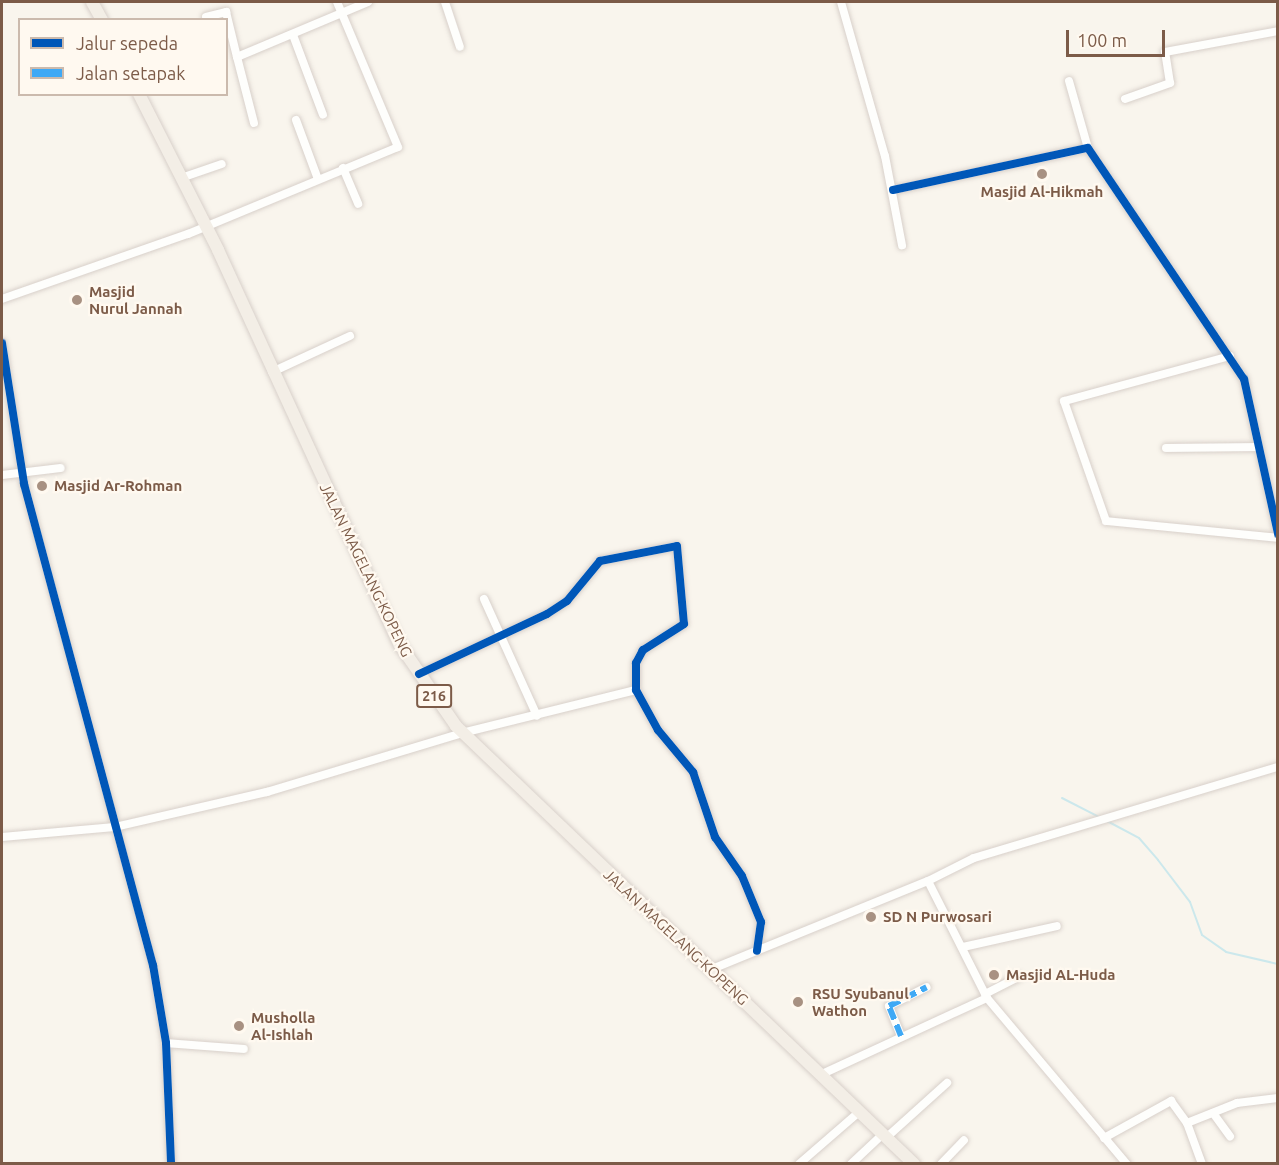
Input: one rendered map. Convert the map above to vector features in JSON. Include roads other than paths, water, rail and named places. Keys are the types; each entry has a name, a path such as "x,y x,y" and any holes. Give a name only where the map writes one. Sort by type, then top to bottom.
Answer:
{"main road":[{"path":"92,2 101,18"},
{"name":"JALAN MAGELANG-KOPENG","path":"141,96 205,224 272,372 419,674 462,734 712,969 914,1164"}],"street":[{"path":"2,299 205,224 398,146 337,2"},
{"path":"237,57 368,2"},
{"path":"445,2 460,47"},
{"path":"841,2 893,190 902,245"},
{"path":"206,17 226,12 227,18"},
{"path":"228,20 254,123"},
{"path":"1125,99 1170,83 1165,52 1278,31"},
{"path":"293,35 323,115"},
{"path":"1069,81 1088,148 1230,356 1250,396 1258,447 1278,536 1106,521 1064,401 1230,356"},
{"path":"296,120 318,179"},
{"path":"893,190 1088,148"},
{"path":"181,178 222,164"},
{"path":"343,168 358,204"},
{"path":"272,372 350,336"},
{"path":"2,343 22,473 153,965 166,1043 171,1164"},
{"path":"1166,448 1258,447"},
{"path":"2,475 61,468"},
{"path":"419,674 567,601 600,561 677,546 684,624 643,650 636,663 636,690 658,730 693,772 715,837 742,876 761,922 758,951"},
{"path":"484,599 537,716"},
{"path":"2,837 115,827 267,792 462,734 636,690"},
{"path":"712,969 928,881 974,858 1278,767"},
{"path":"928,881 986,996 1127,1164"},
{"path":"963,947 1057,926"},
{"path":"820,1075 986,996 1018,977"},
{"path":"901,1036 890,1006 927,987"},
{"path":"166,1043 244,1049"},
{"path":"851,1164 947,1083"},
{"path":"1187,1123 1214,1113 1278,1098"},
{"path":"1104,1138 1167,1100 1187,1123 1202,1164"},
{"path":"799,1164 859,1112"},
{"path":"1214,1113 1230,1136"},
{"path":"941,1164 964,1140"}],"waterway":[{"path":"1062,798 1099,817"},
{"path":"1107,821 1139,838 1158,860 1190,902 1202,935 1226,952 1278,964"}],"place":[{"name":"Masjid Al-Hikmah","path":"1042,174"},
{"name":"Masjid Nurul Jannah","path":"77,300"},
{"name":"Masjid Ar-Rohman","path":"42,486"},
{"name":"SD N Purwosari","path":"871,917"},
{"name":"Masjid AL-Huda","path":"994,975"},
{"name":"RSU Syubanul Wathon","path":"798,1002"},
{"name":"Musholla Al-Ishlah","path":"239,1026"}]}
